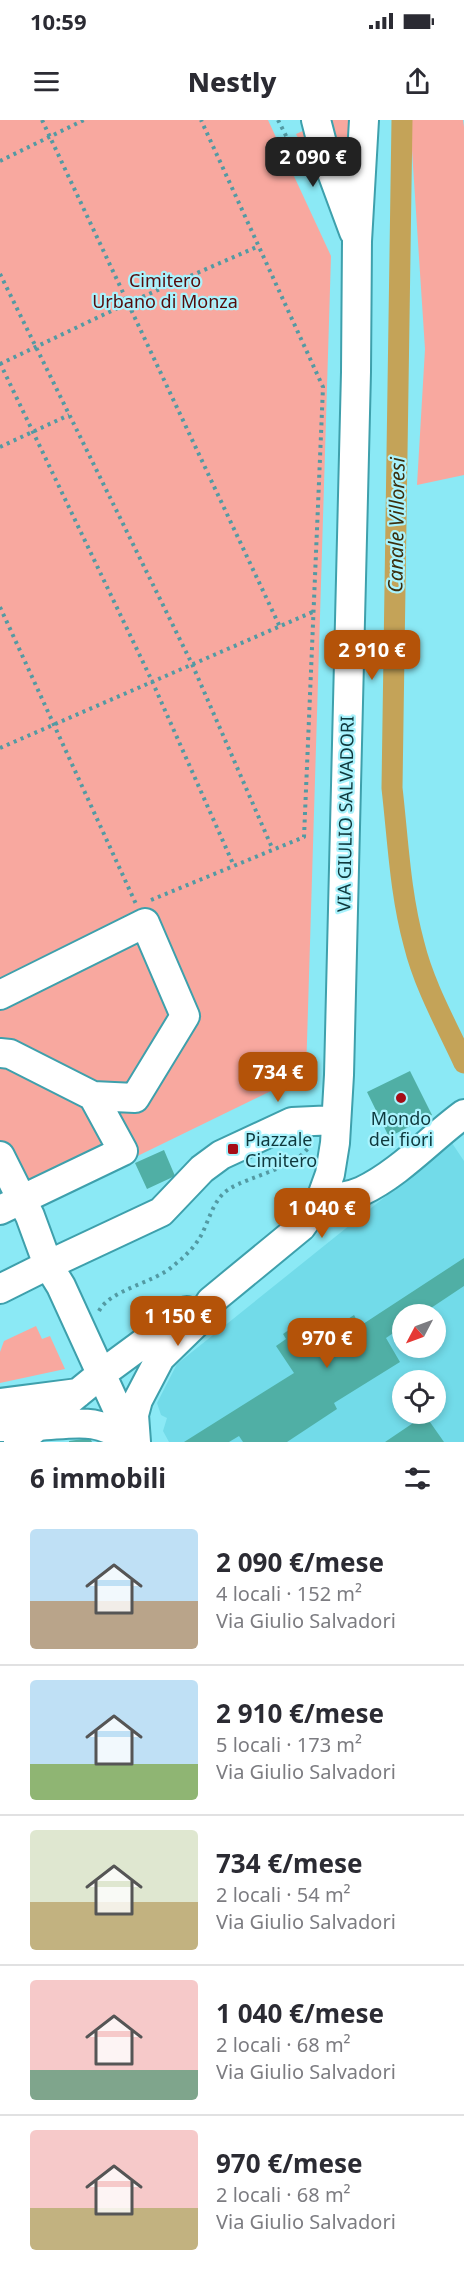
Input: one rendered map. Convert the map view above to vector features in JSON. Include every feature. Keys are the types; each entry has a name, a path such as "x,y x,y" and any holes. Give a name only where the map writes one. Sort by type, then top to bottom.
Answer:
{"street":[{"name":"VIA GIULIO SALVADORI","path":"316,120 324,152 357,241"},
{"name":"VIA GIULIO SALVADORI","path":"133,1442 134,1415 145,1386 160,1358 198,1321 211,1301 302,1227 321,1199 330,1174 325,1120 357,372 357,241 364,120"},
{"path":"0,995 141,915 185,1016 135,1098 93,1096 10,1054 0,1053"},
{"path":"11,1205 123,1151 93,1096"},
{"path":"321,1199 343,1197 362,1191 398,1167 464,1114"},
{"path":"0,1289 161,1212 202,1169 221,1155 292,1122 325,1120"},
{"path":"0,1156 11,1205 61,1286 100,1375 133,1442"},
{"name":"VIA GIULIO SALVADORI","path":"28,1434 100,1375 190,1309 211,1301"},
{"path":"0,1402 78,1393"},
{"path":"0,1426 28,1434 71,1422 98,1424 133,1442"}],"path":[{"path":"42,120 280,627"},
{"path":"0,161 84,120"},
{"path":"0,608 141,915 234,866 304,837 324,387 201,120"},
{"path":"279,120 305,174"},
{"path":"234,866 152,681 0,364 128,303 259,246"},
{"path":"0,274 192,664 273,850"},
{"path":"0,447 69,415"},
{"path":"0,748 315,612"},
{"path":"99,1316 99,1310 109,1300 170,1269 188,1254 199,1239 218,1198 229,1189 302,1155 325,1120"}],"shaded area":[{"path":"452,1143 464,1161 464,1442 169,1442 163,1431 167,1418 161,1415 157,1403 177,1364"}],"green space":[{"name":"Cimitero Urbano di Monza","path":"0,120 268,120 331,256 306,1074 0,1223"},
{"path":"327,120 350,120 350,171 343,174"},
{"path":"410,120 463,120 464,127 464,475 417,485 425,349"},
{"path":"305,130 327,196 296,134"},
{"path":"36,1326 42,1339 50,1336 65,1369 0,1383 0,1352 4,1341"}],"building":[{"path":"410,1071 432,1115 389,1137 367,1092"},
{"path":"164,1150 175,1176 147,1189 135,1163"},
{"path":"464,1258 464,1286 437,1304 394,1304"},
{"path":"392,1305 392,1334 386,1338 392,1348 392,1358 398,1358 400,1362 334,1403 337,1409 287,1442 243,1442 239,1436 229,1442 184,1442 294,1373 276,1346 286,1339 283,1334 303,1320 316,1340 354,1315 360,1326"},
{"path":"412,1424 431,1424 444,1442 385,1442"},
{"path":"90,1438 92,1442 69,1442 69,1441"}],"waterway":[{"name":"Canale Villoresi","path":"402,120 392,788 402,886 409,925 429,989 464,1063"}],"place":[{"name":"Mondo dei fiori","path":"401,1098"},
{"name":"Piazzale Cimitero","path":"233,1149"}]}
